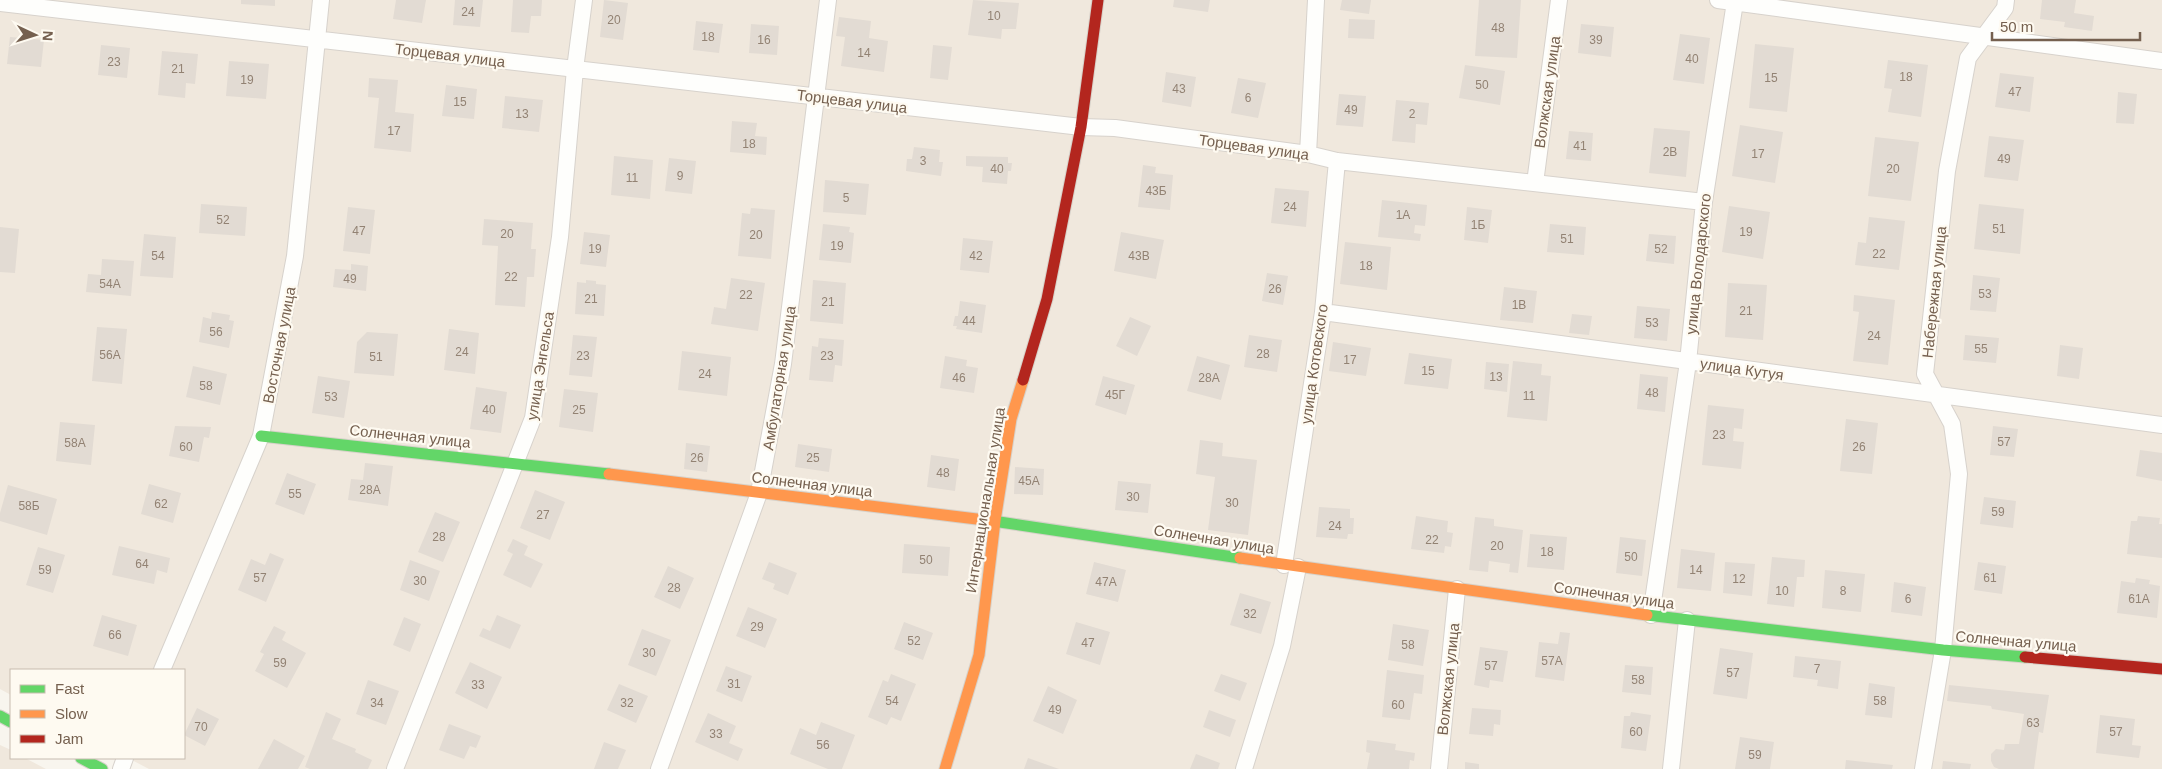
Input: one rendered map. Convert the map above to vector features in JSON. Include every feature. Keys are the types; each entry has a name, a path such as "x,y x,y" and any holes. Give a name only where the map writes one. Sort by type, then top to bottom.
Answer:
{"street":[{"name":"Восточная улица","path":"162,669 261,436 296,256 321,0"},
{"name":"улица Энгельса","path":"395,769 517,463 533,418 560,237 575,70 584,0"},
{"name":"Амбулаторная улица","path":"659,769 759,493 784,364 828,0"},
{"name":"Интернациональная улица","path":"945,769 979,655 994,520 1010,419 1047,299 1082,127 1098,0"},
{"path":"1308,154 1316,0"},
{"name":"Волжская улица","path":"1535,183 1559,0"},
{"path":"1718,0 2162,60"},
{"name":"Набережная улица","path":"1923,769 1943,650 1960,474 1952,424 1925,374 1947,170 1968,58 1982,36 2005,8 2006,0"},
{"name":"улица Володарского","path":"1651,615 1688,362 1704,202 1735,2"},
{"name":"Торцевая улица","path":"0,3 67,5 316,39 1082,127 1116,128 1308,154 1337,161 1704,202"},
{"name":"улица Котовского","path":"1244,769 1282,646 1323,312 1337,161"},
{"name":"улица Кутуя","path":"1323,312 2162,425"},
{"name":"Солнечная улица","path":"261,436 517,463 994,520 1291,566 1687,620 1943,650 2162,669"},
{"name":"Волжская улица","path":"1439,769 1457,589"},
{"path":"1671,769 1687,620"},
{"path":"82,759 102,769"}],"shaded area":[{"path":"0,0 2162,0 2162,769 149,769 130,759 185,759 185,669 10,669 10,694 0,689"},
{"path":"0,745 10,750 10,759 27,759 46,769 0,769"}],"building":[{"path":"241,0 275,0 275,6 241,4"},
{"path":"396,0 426,0 422,23 393,19"},
{"path":"455,0 483,0 480,27 453,25"},
{"path":"513,0 542,0 541,16 531,16 529,33 511,32"},
{"path":"604,0 628,3 623,40 600,37"},
{"path":"973,0 1019,3 1016,29 1002,29 1001,39 968,35"},
{"path":"1174,0 1210,0 1208,12 1173,7"},
{"path":"1342,0 1371,0 1369,14 1340,10"},
{"path":"1479,0 1521,0 1517,58 1475,56"},
{"path":"2042,0 2076,0 2074,13 2094,16 2092,31 2064,27 2065,22 2040,19"},
{"path":"839,17 871,21 869,38 888,41 884,72 841,66 845,37 836,36"},
{"path":"1349,19 1375,20 1374,39 1348,38"},
{"path":"696,21 723,24 719,53 693,50"},
{"path":"751,24 779,26 777,55 749,53"},
{"path":"1581,24 1614,27 1611,57 1578,53"},
{"path":"1680,34 1710,38 1704,84 1673,80"},
{"path":"10,37 44,40 41,67 7,64"},
{"path":"1755,44 1794,48 1787,112 1749,108"},
{"path":"101,45 130,48 127,78 98,75"},
{"path":"933,45 952,47 948,80 930,78"},
{"path":"162,51 198,54 195,84 186,83 185,98 158,95"},
{"path":"1888,60 1928,65 1921,117 1888,112 1892,89 1884,88"},
{"path":"229,61 269,64 266,99 226,96"},
{"path":"1465,65 1505,71 1500,105 1459,98"},
{"path":"1166,72 1196,77 1191,107 1162,102"},
{"path":"2000,73 2034,77 2030,112 1995,107"},
{"path":"369,78 398,80 395,112 414,114 411,152 374,148 379,98 368,97"},
{"path":"1238,78 1266,83 1258,118 1231,113"},
{"path":"446,85 477,89 474,119 442,116"},
{"path":"2118,92 2137,94 2134,124 2116,123"},
{"path":"1339,94 1366,96 1363,127 1336,125"},
{"path":"505,96 543,100 539,132 502,128"},
{"path":"1396,100 1429,103 1427,125 1416,124 1415,143 1392,141"},
{"path":"732,121 757,123 755,136 767,137 766,155 730,152"},
{"path":"1740,125 1783,132 1775,183 1732,176"},
{"path":"1654,128 1690,131 1686,177 1649,173"},
{"path":"1569,131 1593,133 1591,161 1566,159"},
{"path":"1989,136 2024,140 2018,181 1984,177"},
{"path":"1875,137 1919,142 1911,201 1868,196"},
{"path":"914,147 940,150 939,162 943,162 941,176 906,171 907,159 912,159"},
{"path":"614,156 653,160 650,199 611,195"},
{"path":"966,156 1008,157 1008,163 1012,163 1011,171 1008,171 1007,184 982,182 983,167 966,166"},
{"path":"669,158 696,161 692,194 665,191"},
{"path":"1143,165 1156,167 1155,173 1173,175 1170,210 1138,207"},
{"path":"825,180 869,184 866,215 823,212"},
{"path":"1275,188 1309,191 1306,227 1271,223"},
{"path":"1382,200 1427,205 1425,226 1415,225 1414,233 1421,234 1420,241 1378,237"},
{"path":"201,204 247,207 245,236 199,233"},
{"path":"1979,204 2024,209 2020,254 1974,249"},
{"path":"1729,206 1770,212 1763,259 1722,252"},
{"path":"348,207 375,210 370,254 343,251"},
{"path":"1467,207 1492,210 1488,243 1464,240"},
{"path":"751,208 775,210 771,259 738,256 742,213 750,214"},
{"path":"1869,217 1905,221 1899,270 1855,265 1858,242 1866,243"},
{"path":"484,219 533,223 531,249 536,249 534,277 527,277 525,307 495,305 498,246 482,245"},
{"path":"823,224 850,227 849,232 854,233 851,263 819,260"},
{"path":"1550,224 1586,227 1584,255 1547,252"},
{"path":"0,227 19,229 15,273 0,272"},
{"path":"584,232 610,235 606,267 580,264"},
{"path":"1121,232 1164,240 1156,279 1114,271"},
{"path":"144,234 176,237 173,278 140,276"},
{"path":"1649,234 1676,236 1674,264 1646,261"},
{"path":"963,238 993,241 989,273 960,270"},
{"path":"1345,242 1391,247 1387,290 1340,284"},
{"path":"102,259 134,261 131,296 86,292 88,274 101,275"},
{"path":"351,264 368,266 366,291 333,287 335,269 351,270"},
{"path":"1267,273 1288,276 1283,305 1262,301"},
{"path":"1973,275 2000,278 1996,312 1970,310"},
{"path":"731,278 765,283 758,331 711,324 714,307 726,309"},
{"path":"586,280 606,285 604,316 575,314 577,282 586,283"},
{"path":"813,280 846,283 843,324 810,321"},
{"path":"1728,283 1767,285 1763,340 1725,337"},
{"path":"1504,287 1537,291 1533,323 1500,320"},
{"path":"1854,295 1895,300 1888,365 1853,361 1859,312 1853,311"},
{"path":"960,301 986,305 982,333 956,329 957,326 953,326 955,316 958,316"},
{"path":"1637,306 1670,309 1667,341 1634,338"},
{"path":"212,312 230,315 229,320 234,321 229,348 199,342 203,317 211,319"},
{"path":"1572,314 1592,316 1589,335 1569,333"},
{"path":"1130,317 1151,326 1137,356 1116,346"},
{"path":"97,327 127,329 122,384 92,381"},
{"path":"449,329 479,333 475,374 444,370"},
{"path":"367,332 398,334 394,376 354,373 357,342"},
{"path":"573,335 597,337 592,377 569,375"},
{"path":"1249,335 1282,340 1277,372 1244,367"},
{"path":"1965,335 1999,338 1996,363 1963,360"},
{"path":"819,338 844,340 842,366 835,365 833,382 809,380 812,346 818,347"},
{"path":"1333,342 1371,348 1366,376 1329,371"},
{"path":"2060,345 2083,348 2079,379 2057,376"},
{"path":"682,351 731,357 727,396 678,390"},
{"path":"1409,353 1452,359 1448,389 1404,384"},
{"path":"945,356 967,360 966,366 978,368 974,393 940,388"},
{"path":"1197,356 1230,365 1221,400 1187,391"},
{"path":"1513,361 1542,364 1541,375 1551,376 1547,421 1507,417"},
{"path":"1486,362 1509,364 1507,392 1484,389"},
{"path":"193,366 227,374 220,405 186,397"},
{"path":"1640,374 1668,377 1665,412 1637,409"},
{"path":"318,376 350,381 344,418 312,413"},
{"path":"1103,376 1135,385 1126,415 1095,405"},
{"path":"476,387 507,392 501,433 470,429"},
{"path":"564,389 598,393 593,432 559,427"},
{"path":"1708,405 1744,409 1742,429 1734,428 1733,441 1744,442 1741,469 1702,465"},
{"path":"1846,419 1878,423 1872,474 1840,471"},
{"path":"60,422 95,425 91,465 56,461"},
{"path":"175,426 211,427 209,438 204,437 199,462 169,456"},
{"path":"1993,426 2018,429 2014,457 1990,455"},
{"path":"1200,440 1223,443 1222,456 1257,460 1248,535 1208,530 1215,477 1196,474"},
{"path":"686,443 710,446 707,472 684,469"},
{"path":"798,444 832,449 829,472 795,467"},
{"path":"2140,450 2162,453 2162,481 2136,476"},
{"path":"931,455 959,459 955,491 927,487"},
{"path":"365,463 393,466 388,506 348,500 351,479 363,480"},
{"path":"1015,467 1044,469 1043,495 1014,494"},
{"path":"287,473 316,484 304,515 275,504"},
{"path":"1118,481 1151,484 1148,513 1115,510"},
{"path":"149,484 181,493 173,523 141,514"},
{"path":"8,485 57,499 47,535 0,521 0,513"},
{"path":"535,490 565,502 550,540 520,528"},
{"path":"1984,497 2016,501 2013,528 1980,524"},
{"path":"1319,507 1350,509 1350,518 1354,518 1353,534 1348,534 1347,539 1316,537"},
{"path":"435,512 460,522 443,562 418,552"},
{"path":"1416,516 1448,521 1447,532 1453,533 1451,547 1445,546 1444,553 1411,549"},
{"path":"2138,516 2160,518 2159,524 2162,524 2162,558 2127,554 2131,521 2137,521"},
{"path":"1475,517 1494,519 1494,526 1523,530 1518,573 1509,572 1510,564 1489,561 1488,572 1469,570"},
{"path":"1530,534 1567,537 1564,570 1527,567"},
{"path":"1620,537 1646,540 1642,576 1616,573"},
{"path":"513,539 528,546 524,555 543,564 531,588 503,575 513,554 507,551"},
{"path":"904,544 950,547 948,576 902,573"},
{"path":"119,546 170,558 167,573 157,570 154,584 112,575"},
{"path":"38,547 65,555 53,593 26,585"},
{"path":"1681,549 1715,553 1711,591 1677,588"},
{"path":"270,553 284,559 266,602 238,590 251,559 265,565"},
{"path":"1772,557 1805,560 1804,577 1797,577 1794,607 1767,604"},
{"path":"410,560 440,571 429,601 400,590"},
{"path":"769,562 797,573 788,595 773,589 775,584 762,579"},
{"path":"1094,562 1126,570 1118,602 1086,594"},
{"path":"1725,562 1755,564 1752,596 1723,593"},
{"path":"1978,562 2006,566 2002,594 1974,590"},
{"path":"668,566 694,578 680,609 654,597"},
{"path":"1825,570 1865,574 1861,612 1822,608"},
{"path":"2136,578 2150,580 2149,584 2160,586 2157,618 2117,613 2121,581 2135,583"},
{"path":"1894,582 1926,587 1922,616 1891,612"},
{"path":"1240,593 1271,602 1261,634 1230,625"},
{"path":"748,607 777,619 765,648 736,636"},
{"path":"102,615 137,625 128,656 93,646"},
{"path":"497,615 521,625 510,649 479,636 483,628 490,631"},
{"path":"404,617 421,624 410,652 393,645"},
{"path":"904,622 933,633 923,660 894,649"},
{"path":"1076,622 1110,632 1100,665 1066,654"},
{"path":"1393,624 1429,630 1423,666 1388,660"},
{"path":"274,626 286,632 282,640 306,653 287,688 255,671 264,654 260,652"},
{"path":"642,629 671,640 656,676 628,665"},
{"path":"1560,632 1570,633 1564,681 1535,677 1539,642 1558,644"},
{"path":"1480,647 1508,651 1503,682 1490,680 1489,688 1474,685"},
{"path":"1720,648 1753,653 1747,699 1713,694"},
{"path":"1795,656 1841,661 1838,689 1817,686 1818,680 1793,677"},
{"path":"470,662 502,677 487,709 455,693"},
{"path":"1625,665 1653,667 1651,695 1622,692"},
{"path":"726,666 752,676 742,702 716,691"},
{"path":"1387,670 1424,675 1422,694 1414,693 1410,720 1382,717"},
{"path":"891,674 916,684 901,721 891,717 887,725 868,717 883,680 888,682"},
{"path":"1221,674 1247,683 1240,701 1214,691"},
{"path":"368,680 399,691 386,725 356,714"},
{"path":"1869,683 1895,687 1892,718 1865,715"},
{"path":"619,684 648,696 636,723 607,710"},
{"path":"1949,685 2049,695 2043,733 2039,732 2034,769 1999,769 1994,767 1991,761 1991,754 1996,749 2004,750 2005,744 2019,744 2024,714 1992,709 1991,706 1947,701"},
{"path":"1048,686 1077,700 1063,734 1033,721"},
{"path":"197,708 219,719 205,746 185,736"},
{"path":"1472,708 1501,710 1500,725 1494,724 1493,736 1469,734"},
{"path":"1209,710 1236,720 1230,737 1203,727"},
{"path":"326,712 341,719 332,739 356,749 355,752 372,760 368,769 310,769 305,767"},
{"path":"1631,712 1651,715 1646,751 1621,748 1624,716 1630,716"},
{"path":"708,713 736,726 729,743 743,749 738,761 695,742"},
{"path":"2100,715 2135,719 2132,745 2141,746 2139,758 2096,753"},
{"path":"821,722 855,735 842,769 828,769 790,754 800,728 816,735"},
{"path":"449,724 481,736 476,748 470,746 464,759 439,750"},
{"path":"1740,737 1774,742 1770,769 1735,769"},
{"path":"274,739 305,756 298,769 258,769"},
{"path":"1367,740 1396,744 1395,750 1415,753 1414,761 1410,760 1409,769 1367,769 1370,753 1366,752"},
{"path":"604,742 626,750 618,769 594,769"},
{"path":"1196,754 1220,763 1218,769 1190,769"},
{"path":"1028,758 1059,769 1024,769"},
{"path":"1846,760 1893,765 1892,769 1845,769"},
{"path":"1943,761 1971,764 1970,769 1942,769"},
{"path":"1465,762 1479,764 1479,769 1465,769"}],"traffic: fast":[{"path":"261,436 609,474"},
{"path":"993,521 1240,558"},
{"path":"1647,615 1943,650 2025,657"},
{"path":"0,716 10,721"},
{"path":"83,759 102,769"}],"traffic: slow":[{"path":"945,769 979,655 995,521 1011,419 1023,380"},
{"path":"609,474 993,521"},
{"path":"1240,558 1647,615"}],"traffic: jam":[{"path":"1023,380 1047,299 1081,127 1098,0"},
{"path":"2025,657 2162,669"}]}
